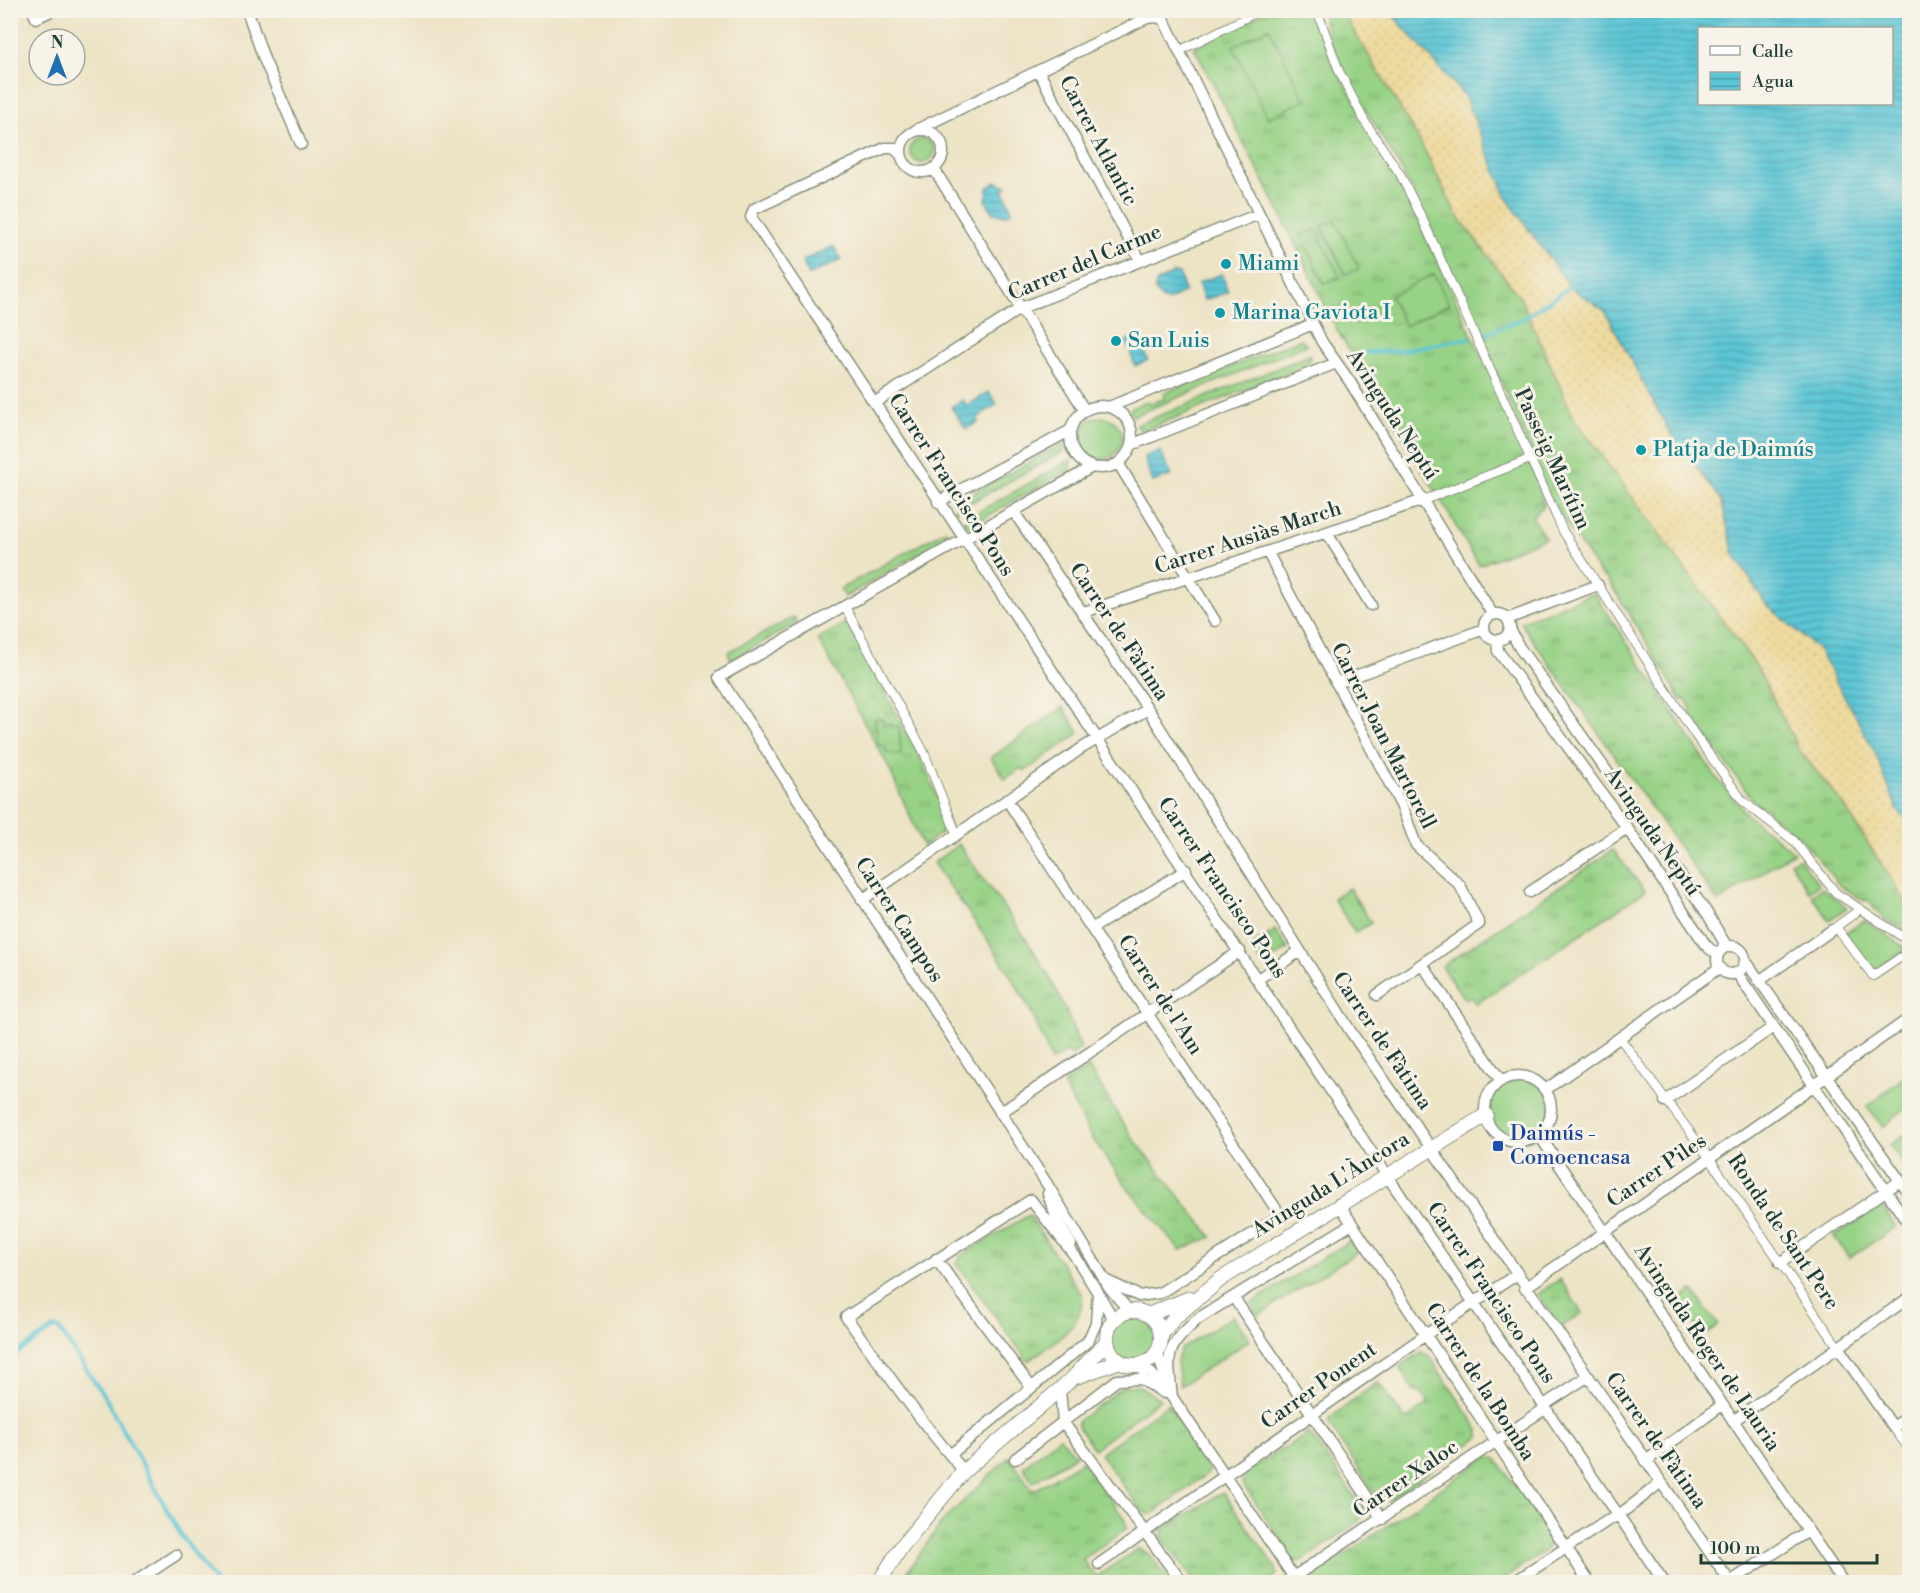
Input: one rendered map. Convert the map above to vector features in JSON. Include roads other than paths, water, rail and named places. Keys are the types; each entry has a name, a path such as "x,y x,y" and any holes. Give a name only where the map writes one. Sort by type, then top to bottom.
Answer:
{"street":[{"path":"33,10 36,18 53,10"},
{"path":"247,10 264,59 301,144"},
{"path":"1179,51 1261,10"},
{"name":"Passeig Marítim","path":"1317,10 1339,71 1365,122 1400,174 1563,531 1695,735 1743,801 1794,841 1836,893 1910,942"},
{"name":"Avinguda Neptú","path":"916,130 1152,17 1164,20 1313,324 1424,500 1493,615"},
{"name":"Carrer Atlantic","path":"1039,72 1140,261"},
{"path":"936,134 938,125 948,116"},
{"path":"923,129 936,134 943,145 944,152 934,169 927,172 914,171 903,162 902,142 916,130 923,129"},
{"name":"Carrer Francisco Pons","path":"901,155 894,148 885,148 754,209 750,214 1089,730 1098,738 1386,1174 1664,1582"},
{"path":"934,169 1085,411"},
{"name":"Carrer del Carme","path":"874,403 1021,308 1259,214"},
{"path":"938,502 1071,430 1079,416 1093,407 1109,407 1313,324"},
{"path":"957,835 924,752 845,607 1092,467 1110,467 1118,463 1131,445 1336,363"},
{"path":"1109,407 1124,416 1128,423 1131,445"},
{"path":"1071,430 1072,450 1077,458 1092,467"},
{"path":"1424,500 1530,459"},
{"path":"1118,463 1215,621"},
{"name":"Carrer Ausiàs March","path":"1084,612 1424,500"},
{"name":"Carrer de Fàtima","path":"1014,512 1148,709 1351,1032 1516,1275 1730,1582"},
{"path":"1327,533 1371,605"},
{"name":"Carrer Joan Martorell","path":"1268,553 1402,807 1416,845 1460,885 1479,924 1422,964"},
{"path":"1508,624 1598,585"},
{"name":"Carrer Campos","path":"845,607 719,677 1047,1184 1105,1280 1129,1311"},
{"path":"1493,615 1501,615 1508,624 1507,635 1497,640 1490,638 1484,629 1485,622 1493,615"},
{"name":"Avinguda Neptú","path":"1497,640 1498,651 1627,828 1705,944 1711,951 1723,950 1707,913 1519,647 1508,624"},
{"path":"1336,683 1484,629"},
{"path":"862,900 1098,738 1148,709"},
{"name":"Carrer de l'Am","path":"1007,800 1278,1212 1275,1220 1160,1293 1139,1296 1105,1280"},
{"path":"1530,892 1627,828"},
{"path":"1093,928 1186,870"},
{"path":"1759,981 1859,910"},
{"path":"1834,928 1873,976 1910,951"},
{"path":"1745,960 1743,968 1737,973 1727,974 1719,968 1717,959 1723,950 1739,949 1759,981 1903,1180 1910,1195"},
{"path":"1000,1113 1240,951"},
{"path":"1258,979 1300,951"},
{"path":"1377,995 1422,964 1502,1081"},
{"path":"1545,1090 1719,968"},
{"path":"1737,973 1772,1028 1910,1226"},
{"name":"Carrer Piles","path":"1525,1288 1910,1018"},
{"path":"1665,1101 1772,1028"},
{"name":"Ronda de Sant Pere","path":"1620,1038 1710,1159 1910,1450"},
{"path":"1510,1077 1530,1078 1545,1090 1552,1109 1550,1119 1539,1135 1517,1142 1506,1140 1497,1134 1486,1115 1488,1095 1502,1081 1510,1077"},
{"name":"Avinguda L'Àncora","path":"1161,1335 1175,1317 1200,1294 1339,1203 1486,1115"},
{"name":"Avinguda Roger de Lauria","path":"1539,1135 1843,1582"},
{"path":"1780,1263 1903,1180"},
{"path":"1047,1184 1051,1207 1076,1256 1114,1320"},
{"path":"964,1471 846,1317 1031,1200 1076,1256"},
{"name":"Carrer de la Bomba","path":"1339,1203 1494,1443 1589,1582"},
{"path":"1172,1397 1169,1366 1171,1347 1199,1318 1352,1224"},
{"path":"936,1259 1031,1387"},
{"name":"Carrer Ponent","path":"1099,1564 1144,1530 1516,1275"},
{"path":"950,1455 1088,1341 1096,1323 1098,1293"},
{"name":"Avinguda L'Àncora","path":"1148,1315 1200,1294"},
{"path":"1733,1421 1910,1297"},
{"path":"1234,1298 1382,1519"},
{"path":"1172,1397 1157,1352 1161,1335 1155,1320 1148,1315 1129,1311 1114,1320 1108,1329 1107,1341 1113,1356 1150,1373 1172,1397 1226,1475 1293,1581"},
{"path":"879,1582 902,1545 964,1471 1071,1380 1107,1341"},
{"path":"1071,1380 1126,1363 1147,1362 1157,1352"},
{"name":"Carrer Xaloc","path":"1293,1581 1587,1377"},
{"path":"1015,1458 1117,1380 1141,1380 1172,1397"},
{"path":"1059,1390 1063,1422 1182,1582"},
{"path":"1646,1461 1722,1405"},
{"path":"1893,1427 1910,1416"},
{"path":"1514,1582 1607,1521 1619,1517 1628,1506 1661,1482"},
{"path":"1730,1582 1808,1531"},
{"path":"135,1582 176,1555"}],"water":[{"path":"1389,11 1909,11 1909,822 1898,811 1874,750 1818,649 1766,604 1734,554 1721,499 1669,431 1605,311 1570,287 1508,200 1464,95"},
{"path":"996,182 1007,186 1003,188 1012,211 1006,215 994,213 986,201 988,188"},
{"path":"834,246 841,260 809,275 802,261"},
{"path":"1173,273 1179,274 1185,291 1171,300 1163,300 1155,290 1156,283"},
{"path":"1222,274 1228,292 1204,300 1198,283"},
{"path":"1139,336 1148,360 1135,366 1126,341"},
{"path":"989,392 997,404 977,418 979,422 966,429 951,407 963,400 967,406"},
{"path":"1160,451 1172,475 1153,482 1144,457"}],"waterway":[{"path":"1482,336 1524,318 1570,287"},
{"path":"1358,353 1398,351 1470,338"},
{"path":"10,1358 54,1328 59,1329 106,1399 181,1535 215,1582"}],"place":[{"name":"Miami","path":"1226,264"},
{"name":"Marina Gaviota I","path":"1220,313"},
{"name":"San Luis","path":"1116,341"},
{"name":"Platja de Daimús","path":"1641,450"},
{"name":"Daimús - Comoencasa","path":"1498,1146"}]}
